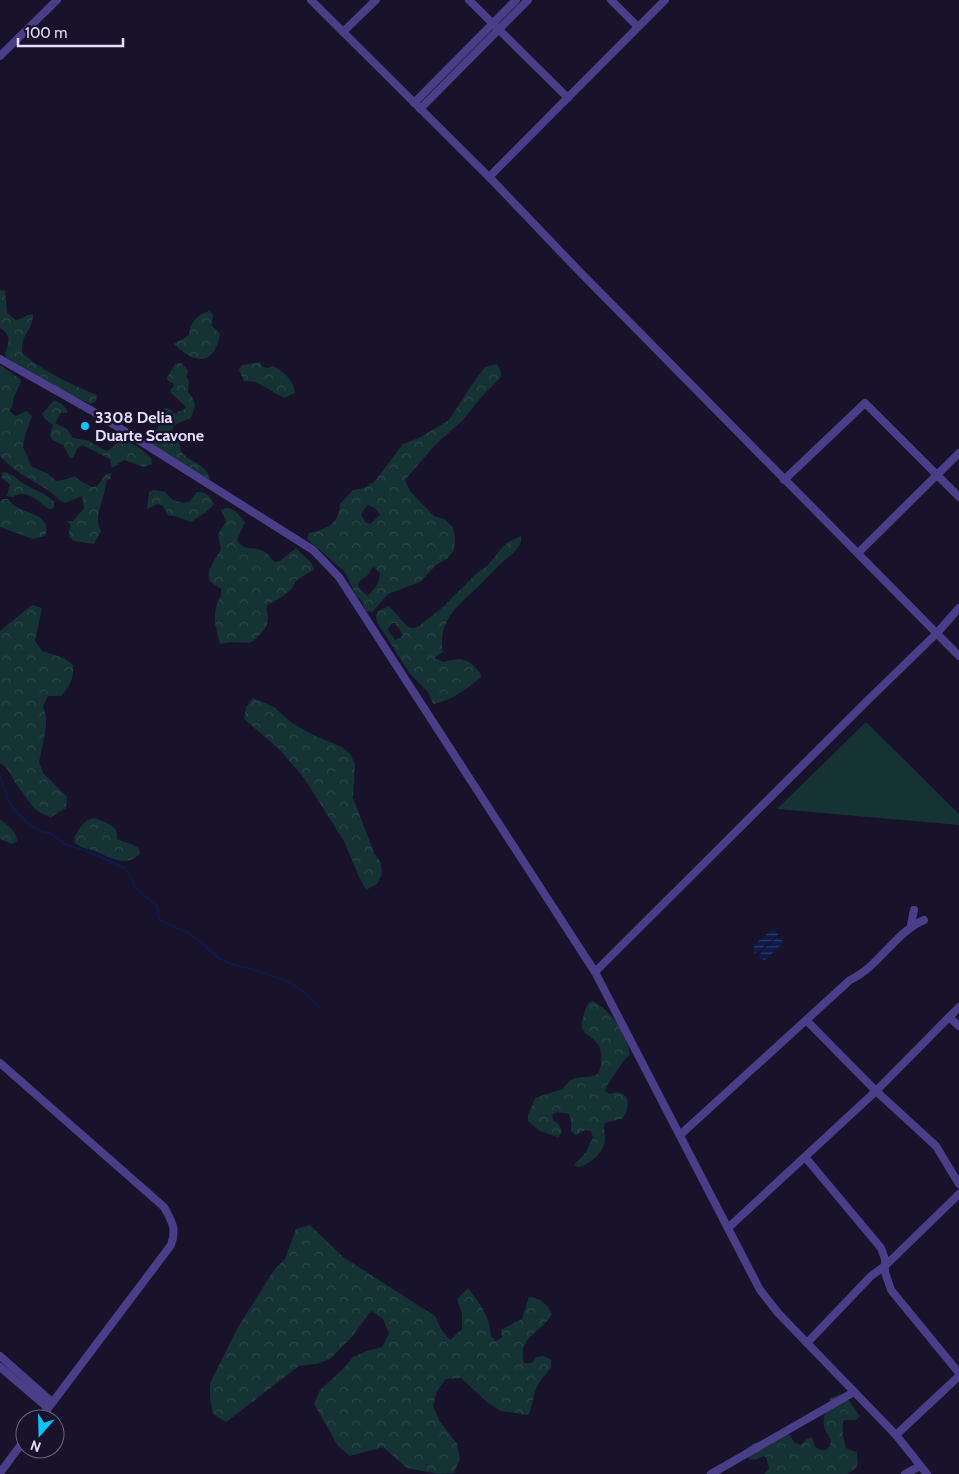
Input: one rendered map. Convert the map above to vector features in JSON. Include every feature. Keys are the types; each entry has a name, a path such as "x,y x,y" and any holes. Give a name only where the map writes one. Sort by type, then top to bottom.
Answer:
{"street":[{"path":"0,56 57,0"},
{"path":"311,0 489,177 784,480 959,656"},
{"path":"343,32 376,0"},
{"path":"469,0 568,98"},
{"path":"420,109 496,26 516,0"},
{"path":"414,102 496,26 528,0"},
{"path":"611,0 638,27"},
{"path":"489,177 665,0"},
{"path":"0,359 94,412 313,550 339,577 596,972 760,1290 779,1314 896,1435 927,1474"},
{"path":"784,480 865,403 959,497"},
{"path":"858,554 959,453"},
{"path":"596,972 937,633 959,608"},
{"path":"911,925 914,910"},
{"path":"680,1135 850,980 861,975 871,967 911,925 924,920"},
{"path":"728,1228 876,1091 959,1007"},
{"path":"949,1017 959,1026"},
{"path":"806,1020 876,1091 936,1146 959,1192 885,1266 871,1276 807,1343"},
{"path":"0,1063 164,1207 172,1221 175,1233 171,1244 47,1409"},
{"path":"805,1158 874,1238 881,1248 885,1259 891,1290 959,1372"},
{"path":"0,1356 50,1405"},
{"path":"0,1367 50,1405"},
{"path":"896,1435 959,1376"},
{"path":"712,1474 854,1392"},
{"path":"0,1474 15,1453"},
{"path":"905,1474 920,1466"}],"green space":[{"path":"0,290 5,291 7,313 16,320 33,314 32,322 23,341 22,353 58,377 97,395 96,401 91,404 64,392 6,357 8,336 0,328"},
{"path":"209,311 213,314 212,326 220,334 217,345 208,357 202,359 189,356 174,344 189,335 195,320 201,314"},
{"path":"260,362 263,367 273,366 285,374 293,384 295,393 284,398 256,382 244,381 239,370 242,365"},
{"path":"181,363 188,371 186,376 189,381 188,392 193,399 195,407 191,418 174,425 173,433 180,444 183,454 204,468 210,480 170,457 146,439 147,432 158,428 164,408 171,409 172,412 177,414 178,411 182,411 186,407 171,393 170,390 174,386 167,378 175,364"},
{"path":"497,364 501,377 462,421 435,445 405,480 410,491 434,516 444,519 453,527 455,538 454,550 447,559 436,565 420,582 388,594 372,612 366,611 361,600 356,596 345,572 307,539 309,533 330,525 337,517 340,504 353,490 364,488 375,481 403,444 419,438 449,420 485,367","holes":["368,505 375,508 380,515 370,524 365,522 361,514","374,567 380,573 379,580 368,596 358,585"]},
{"path":"0,365 20,379 21,382 9,411 16,416 26,411 32,416 23,447 32,467 47,473 56,481 75,476 92,487 97,486 106,474 111,473 111,478 106,481 99,513 98,519 101,531 94,544 74,541 69,537 71,526 67,521 73,521 84,508 82,496 65,503 17,471 0,456"},
{"path":"54,400 62,404 67,410 67,413 61,413 55,423 67,429 73,438 89,441 106,451 120,442 128,442 137,446 148,455 151,458 152,464 144,467 124,460 112,468 110,459 82,445 77,449 73,458 70,458 63,445 52,440 50,434 53,425 42,414"},
{"path":"3,472 10,474 48,496 54,502 54,507 49,509 36,499 23,494 13,497 7,496 10,485 1,477"},
{"path":"154,490 165,492 173,500 184,503 190,501 197,492 203,493 210,497 214,504 191,522 175,516 169,516 163,506 158,504 147,509 149,492"},
{"path":"8,499 19,508 40,518 46,528 45,536 33,539 0,527 0,501"},
{"path":"226,508 235,511 245,522 237,540 239,544 263,551 275,562 280,561 296,548 312,564 314,570 296,581 291,590 285,595 268,604 266,610 268,615 267,625 262,633 250,643 232,642 220,644 216,626 215,612 221,595 221,589 211,582 209,574 221,549 219,534 226,522 221,510"},
{"path":"521,536 520,544 516,550 451,614 443,631 443,652 434,658 444,662 456,659 466,660 482,676 447,700 433,704 428,692 410,674 377,622 376,616 378,611 389,606 408,627 414,628 419,626 444,606 477,573 487,566 510,541","holes":["395,623 403,635 395,640 388,630 390,625"]},
{"path":"32,605 42,608 35,641 42,651 64,658 73,665 71,682 67,689 61,696 48,696 43,706 46,728 39,762 43,773 67,797 66,808 51,817 33,807 8,770 0,763 0,631"},
{"path":"253,698 274,707 292,723 313,735 342,747 350,754 355,764 353,798 374,853 381,863 382,874 377,884 366,890 345,843 304,778 280,750 244,719 246,707"},
{"path":"866,722 959,814 959,825 777,809"},
{"path":"95,818 114,828 117,839 138,847 140,853 135,858 125,861 108,857 75,843 74,837 80,827 88,820"},
{"path":"0,819 14,831 17,841 12,844 0,839"},
{"path":"592,1001 612,1016 623,1032 629,1048 629,1056 624,1060 605,1091 610,1094 621,1093 627,1098 628,1103 623,1118 605,1123 605,1139 600,1153 588,1163 579,1167 574,1165 586,1152 593,1137 591,1131 585,1130 576,1135 571,1131 569,1114 557,1112 552,1115 553,1120 562,1131 558,1137 540,1131 528,1121 528,1115 535,1098 563,1089 567,1083 576,1078 589,1077 599,1073 601,1056 599,1046 583,1031 582,1027 586,1008 588,1003"},
{"path":"310,1225 343,1257 435,1316 441,1329 450,1340 462,1329 462,1314 457,1299 468,1288 484,1310 491,1336 496,1341 502,1337 501,1330 522,1319 529,1297 543,1302 552,1314 527,1341 523,1354 524,1363 532,1363 536,1357 544,1356 551,1360 551,1368 538,1385 528,1415 501,1411 488,1403 461,1378 446,1379 437,1391 433,1406 439,1420 457,1444 460,1459 454,1473 438,1474 407,1468 383,1447 350,1456 338,1446 314,1404 320,1390 353,1357 382,1347 389,1334 383,1319 371,1311 352,1337 330,1359 316,1364 299,1366 226,1422 213,1414 210,1399 210,1383 237,1329 274,1270 285,1259 296,1229"},
{"path":"841,1394 860,1416 856,1420 844,1420 843,1423 843,1434 847,1449 857,1452 858,1464 855,1469 847,1474 764,1474 769,1468 766,1457 763,1456 753,1460 743,1453 751,1445 772,1437 785,1429 795,1443 801,1445 812,1437 815,1447 820,1450 826,1450 830,1446 831,1440 825,1429 825,1415 830,1398"}],"water":[{"path":"773,929 778,935 755,954 753,951 755,944"},
{"path":"777,937 783,943 765,960 758,958 762,951"}],"waterway":[{"path":"0,777 15,811 33,827 42,832 49,833 67,845 87,851 124,868 131,877 135,887 157,906 159,920 189,933 219,958 231,964 287,981 301,990 318,1006"}],"place":[{"name":"3308 Delia Duarte Scavone","path":"85,426"}]}
